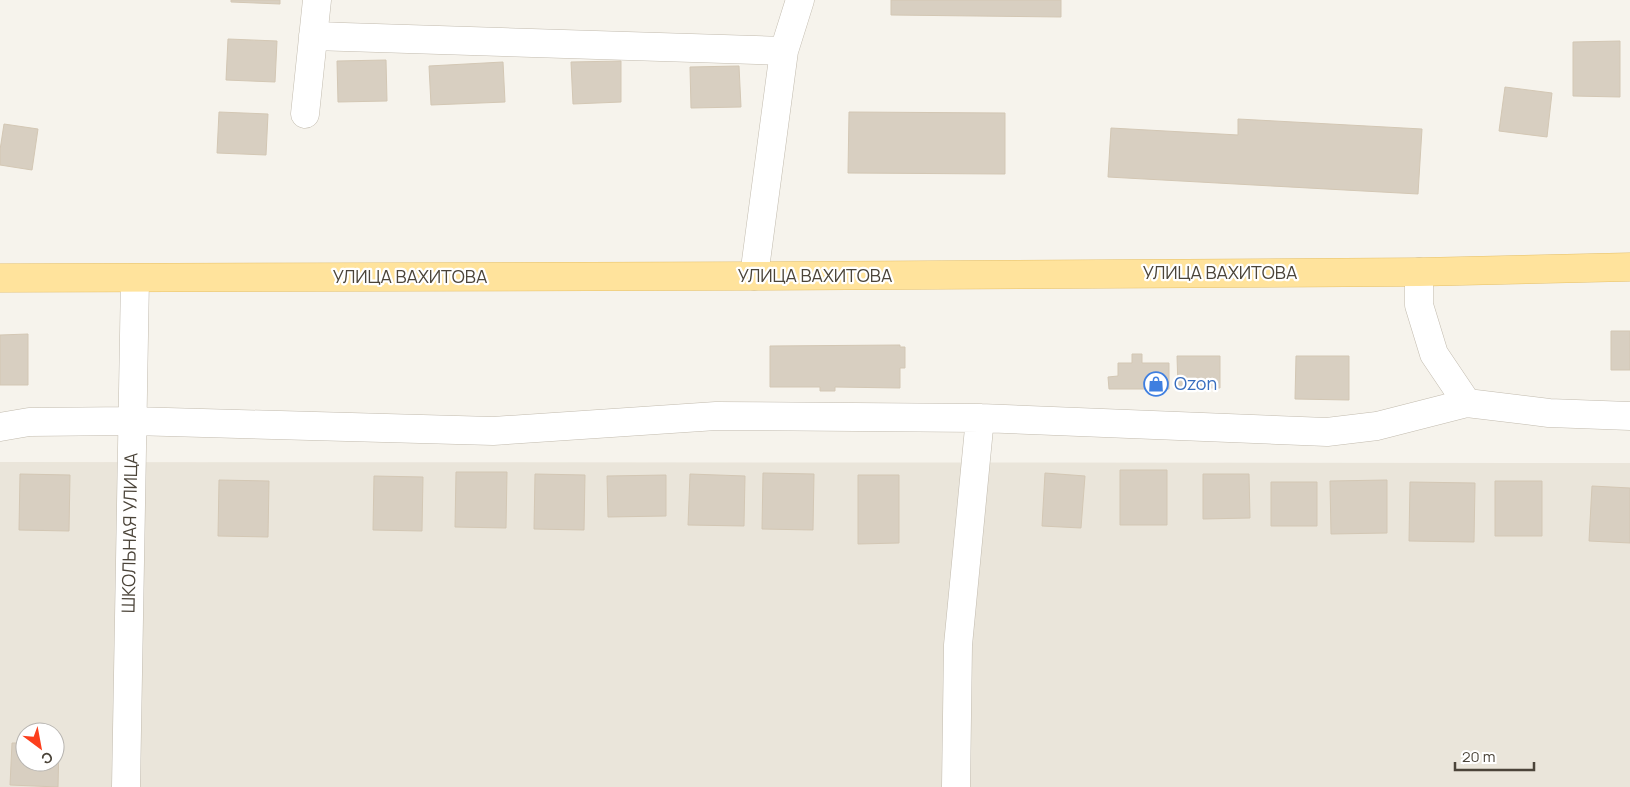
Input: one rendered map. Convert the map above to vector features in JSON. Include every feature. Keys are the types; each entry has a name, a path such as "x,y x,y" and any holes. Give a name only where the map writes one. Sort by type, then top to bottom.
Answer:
{"main road":[{"name":"УЛИЦА ВАХИТОВА","path":"0,278 135,279 1418,272 1630,267"}],"street":[{"path":"306,114 317,0"},
{"path":"754,276 784,51 800,0"},
{"path":"313,36 784,51"},
{"path":"1418,272 1419,305 1434,354 1467,403"},
{"name":"ШКОЛЬНАЯ УЛИЦА","path":"126,787 135,279"},
{"path":"0,427 29,422 132,421 493,430 716,416 980,418 1327,432 1377,426 1467,403 1549,413 1630,416"},
{"path":"956,787 958,645 980,418"}],"shaded area":[{"path":"0,462 1630,463 1630,787 0,787"}],"building":[{"path":"231,0 280,0 280,4 231,2"},
{"path":"891,0 1061,0 1061,17 891,15"},
{"path":"228,39 277,41 275,82 226,80"},
{"path":"1620,41 1620,97 1573,96 1573,42"},
{"path":"386,60 387,101 338,102 337,61"},
{"path":"621,61 621,102 573,104 571,62"},
{"path":"503,62 505,102 431,105 429,66"},
{"path":"739,66 741,107 691,108 690,67"},
{"path":"1505,87 1552,93 1547,137 1499,131"},
{"path":"219,112 268,114 266,155 217,153"},
{"path":"849,112 1005,113 1005,174 848,173"},
{"path":"1238,119 1422,129 1418,194 1108,177 1111,128 1238,135"},
{"path":"4,124 38,129 32,170 0,165"},
{"path":"1611,331 1630,331 1630,370 1611,370"},
{"path":"28,334 28,385 0,385 0,335"},
{"path":"900,345 900,347 905,347 905,368 900,368 900,388 835,387 835,391 820,391 820,387 770,387 770,346"},
{"path":"1132,354 1142,354 1142,363 1169,363 1169,389 1109,389 1108,377 1118,376 1118,363 1132,363"},
{"path":"1177,356 1220,356 1220,388 1178,388"},
{"path":"1296,356 1349,356 1349,400 1295,399"},
{"path":"1120,470 1167,470 1167,525 1120,525"},
{"path":"456,472 507,472 506,528 455,527"},
{"path":"763,473 814,474 813,530 762,529"},
{"path":"1045,473 1085,476 1081,528 1042,526"},
{"path":"20,474 70,475 69,531 19,530"},
{"path":"535,474 585,475 584,530 534,529"},
{"path":"690,474 745,476 744,526 688,525"},
{"path":"1203,474 1249,474 1250,518 1203,519"},
{"path":"666,475 666,516 608,517 607,476"},
{"path":"858,475 899,475 899,543 858,544"},
{"path":"374,476 423,477 422,531 373,530"},
{"path":"219,480 269,481 268,537 218,536"},
{"path":"1387,480 1387,533 1331,534 1330,481"},
{"path":"1495,481 1542,481 1542,536 1495,536"},
{"path":"1271,482 1317,482 1317,526 1271,526"},
{"path":"1410,482 1475,483 1474,542 1409,541"},
{"path":"1592,486 1630,488 1630,543 1589,541"},
{"path":"12,743 15,743 15,772 58,772 58,787 10,785"}],"place":[{"name":"Ozon","path":"1156,384"}]}
